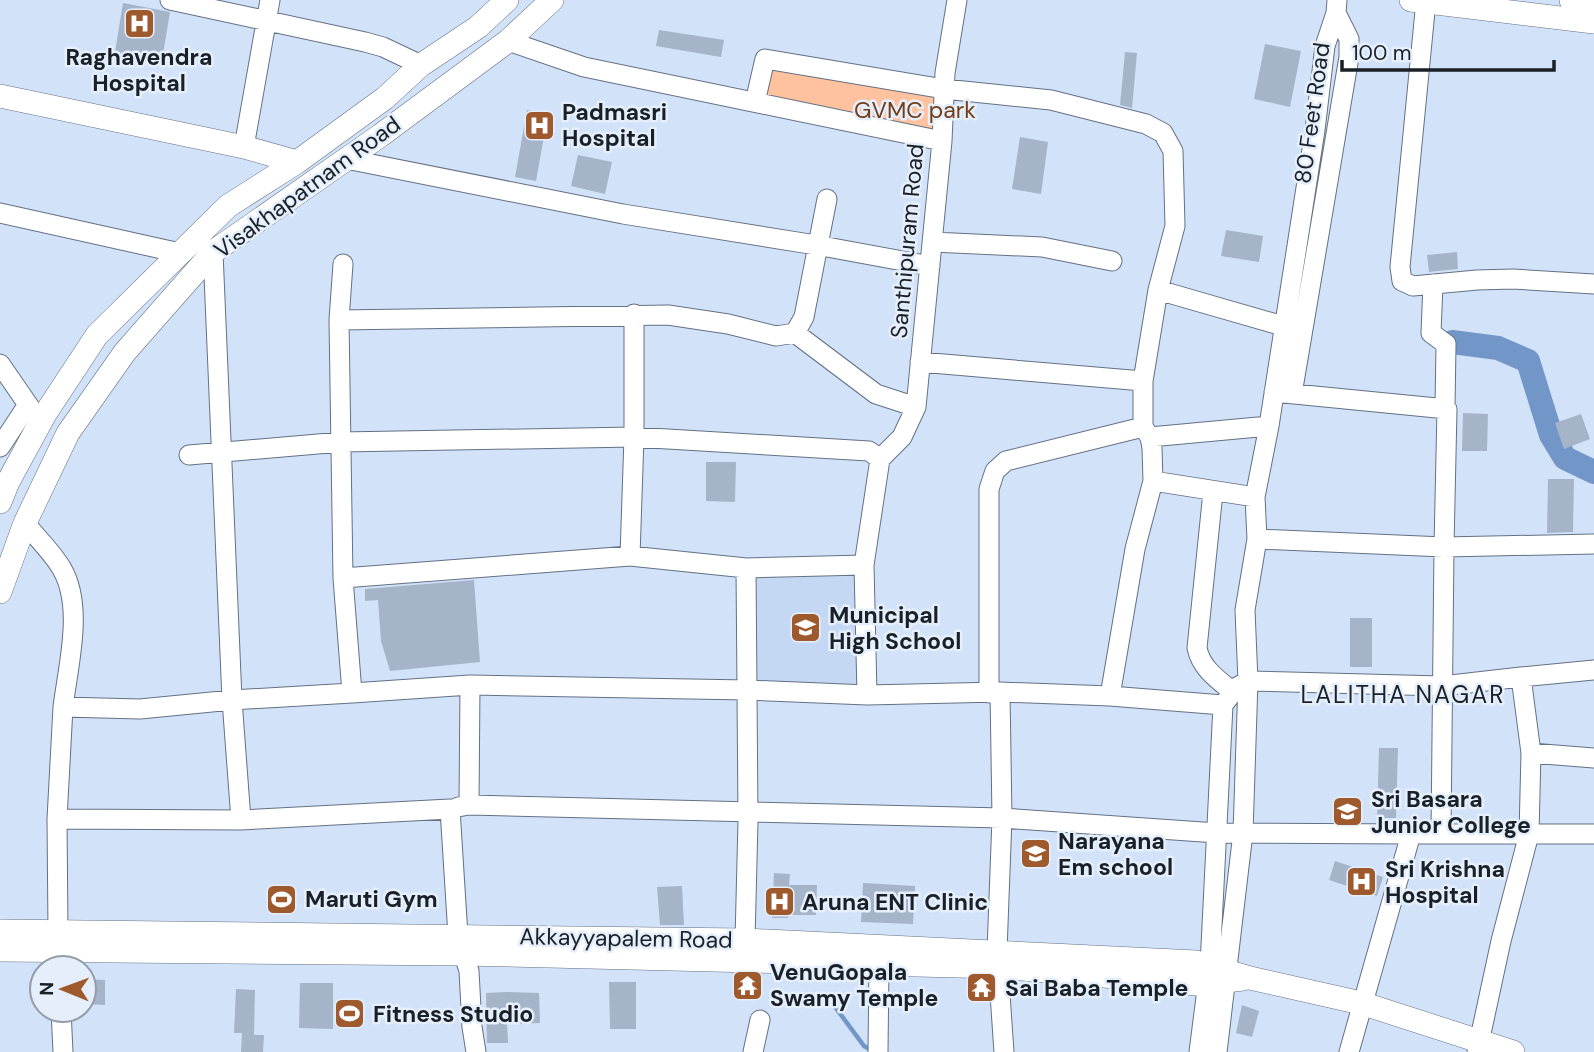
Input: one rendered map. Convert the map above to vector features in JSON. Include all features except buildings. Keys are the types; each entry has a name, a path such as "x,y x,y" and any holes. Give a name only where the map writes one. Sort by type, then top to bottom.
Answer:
{"main road":[{"path":"0,502 34,414 97,335 228,206 297,162 385,99 421,65 478,27 507,0"},
{"name":"Visakhapatnam Road","path":"0,592 25,523 68,433 125,352 213,252 508,41 552,0"},
{"path":"1571,0 1594,3"},
{"path":"1418,1 1594,22"},
{"path":"0,96 244,147 297,162"},
{"name":"Akkayyapalem Road","path":"0,931 59,950 745,940 998,959 1196,962 1224,976 1362,1003 1478,1048 1513,1052"},
{"path":"461,945 879,965 998,959"},
{"path":"0,950 59,950"}],"street":[{"path":"170,0 383,47 421,65"},
{"path":"244,147 270,0"},
{"name":"Santhipuram Road","path":"916,407 942,141 944,89 957,0"},
{"path":"1418,1 1400,267 1402,281 1413,286 1513,279 1594,284"},
{"name":"80 Feet Road","path":"1283,393 1283,327 1315,130 1325,46 1337,6"},
{"name":"80 Feet Road","path":"1283,393 1349,57 1349,39 1337,6"},
{"path":"508,41 584,67 942,141"},
{"path":"755,102 765,60 944,89 1051,100 1146,124 1163,133 1172,151 1175,226 1158,290 1143,381 1146,432 1152,448 1153,481 1135,549 1110,696"},
{"path":"346,159 623,214 816,244 930,266"},
{"path":"795,333 804,317 816,244 827,199"},
{"path":"0,213 180,253"},
{"path":"932,242 1042,247 1112,261"},
{"path":"213,252 224,453 232,700 241,820"},
{"path":"343,264 339,320 343,578 352,693"},
{"path":"1433,284 1432,333 1447,344 1445,408"},
{"path":"1158,290 1283,327"},
{"path":"630,556 634,314"},
{"path":"339,320 634,314 668,315 716,322 776,336 795,333 876,394 916,407 902,437 880,459 864,565 867,695"},
{"path":"920,362 1143,381"},
{"path":"0,364 34,414 0,447"},
{"path":"1199,1052 1224,976 1217,833 1245,610 1257,539 1255,497 1269,426 1283,393 1445,408 1449,412 1444,547 1441,834"},
{"path":"1003,1052 998,959 1002,818 989,489 995,471 1006,461 1146,432 1269,426"},
{"path":"189,455 341,442 634,437 869,452 880,459"},
{"path":"1153,481 1255,497"},
{"path":"1213,492 1197,648 1200,660 1208,670 1235,693 1243,833 1217,1052"},
{"path":"25,523 62,569 71,592 74,621 63,707 57,819 59,950"},
{"path":"1257,539 1444,547 1594,544"},
{"path":"343,578 630,556 746,568 864,565"},
{"path":"745,940 748,810 746,568"},
{"path":"63,707 140,709 232,700 470,685 867,695 995,692 1110,696 1235,693 1442,686 1594,670"},
{"path":"1478,1048 1501,941 1529,834 1531,753 1521,677"},
{"path":"470,685 460,807 461,945 469,971 476,1052"},
{"path":"1531,753 1594,758"},
{"path":"57,819 241,820 460,807 748,810 1002,818 1217,833 1594,834"},
{"path":"1349,1052 1411,834"},
{"path":"878,1051 879,965"},
{"path":"753,1052 760,1020"},
{"path":"62,1024 63,1052"}],"shaded area":[{"name":"Municipal High School","path":"751,571 858,571 863,689 752,685"}],"green space":[{"name":"GVMC park","path":"765,59 944,89 942,141 755,102"}],"waterway":[{"path":"1452,342 1498,348 1528,361 1551,435 1565,458 1594,472"},
{"path":"827,996 864,1046 873,1051"}],"place":[{"name":"Raghavendra Hospital","path":"139,23"},
{"name":"Padmasri Hospital","path":"539,125"},
{"name":"Municipal High School","path":"806,628"},
{"name":"Sri Basara Junior College","path":"1348,812"},
{"name":"Narayana Em school","path":"1035,854"},
{"name":"Sri Krishna Hospital","path":"1362,882"},
{"name":"Maruti Gym","path":"282,899"},
{"name":"Aruna ENT Clinic","path":"779,902"},
{"name":"VenuGopala Swamy Temple","path":"747,985"},
{"name":"Sai Baba Temple","path":"982,988"},
{"name":"Fitness Studio","path":"350,1014"}],"district":[{"name":"LALITHA NAGAR","path":"1403,695"}]}
